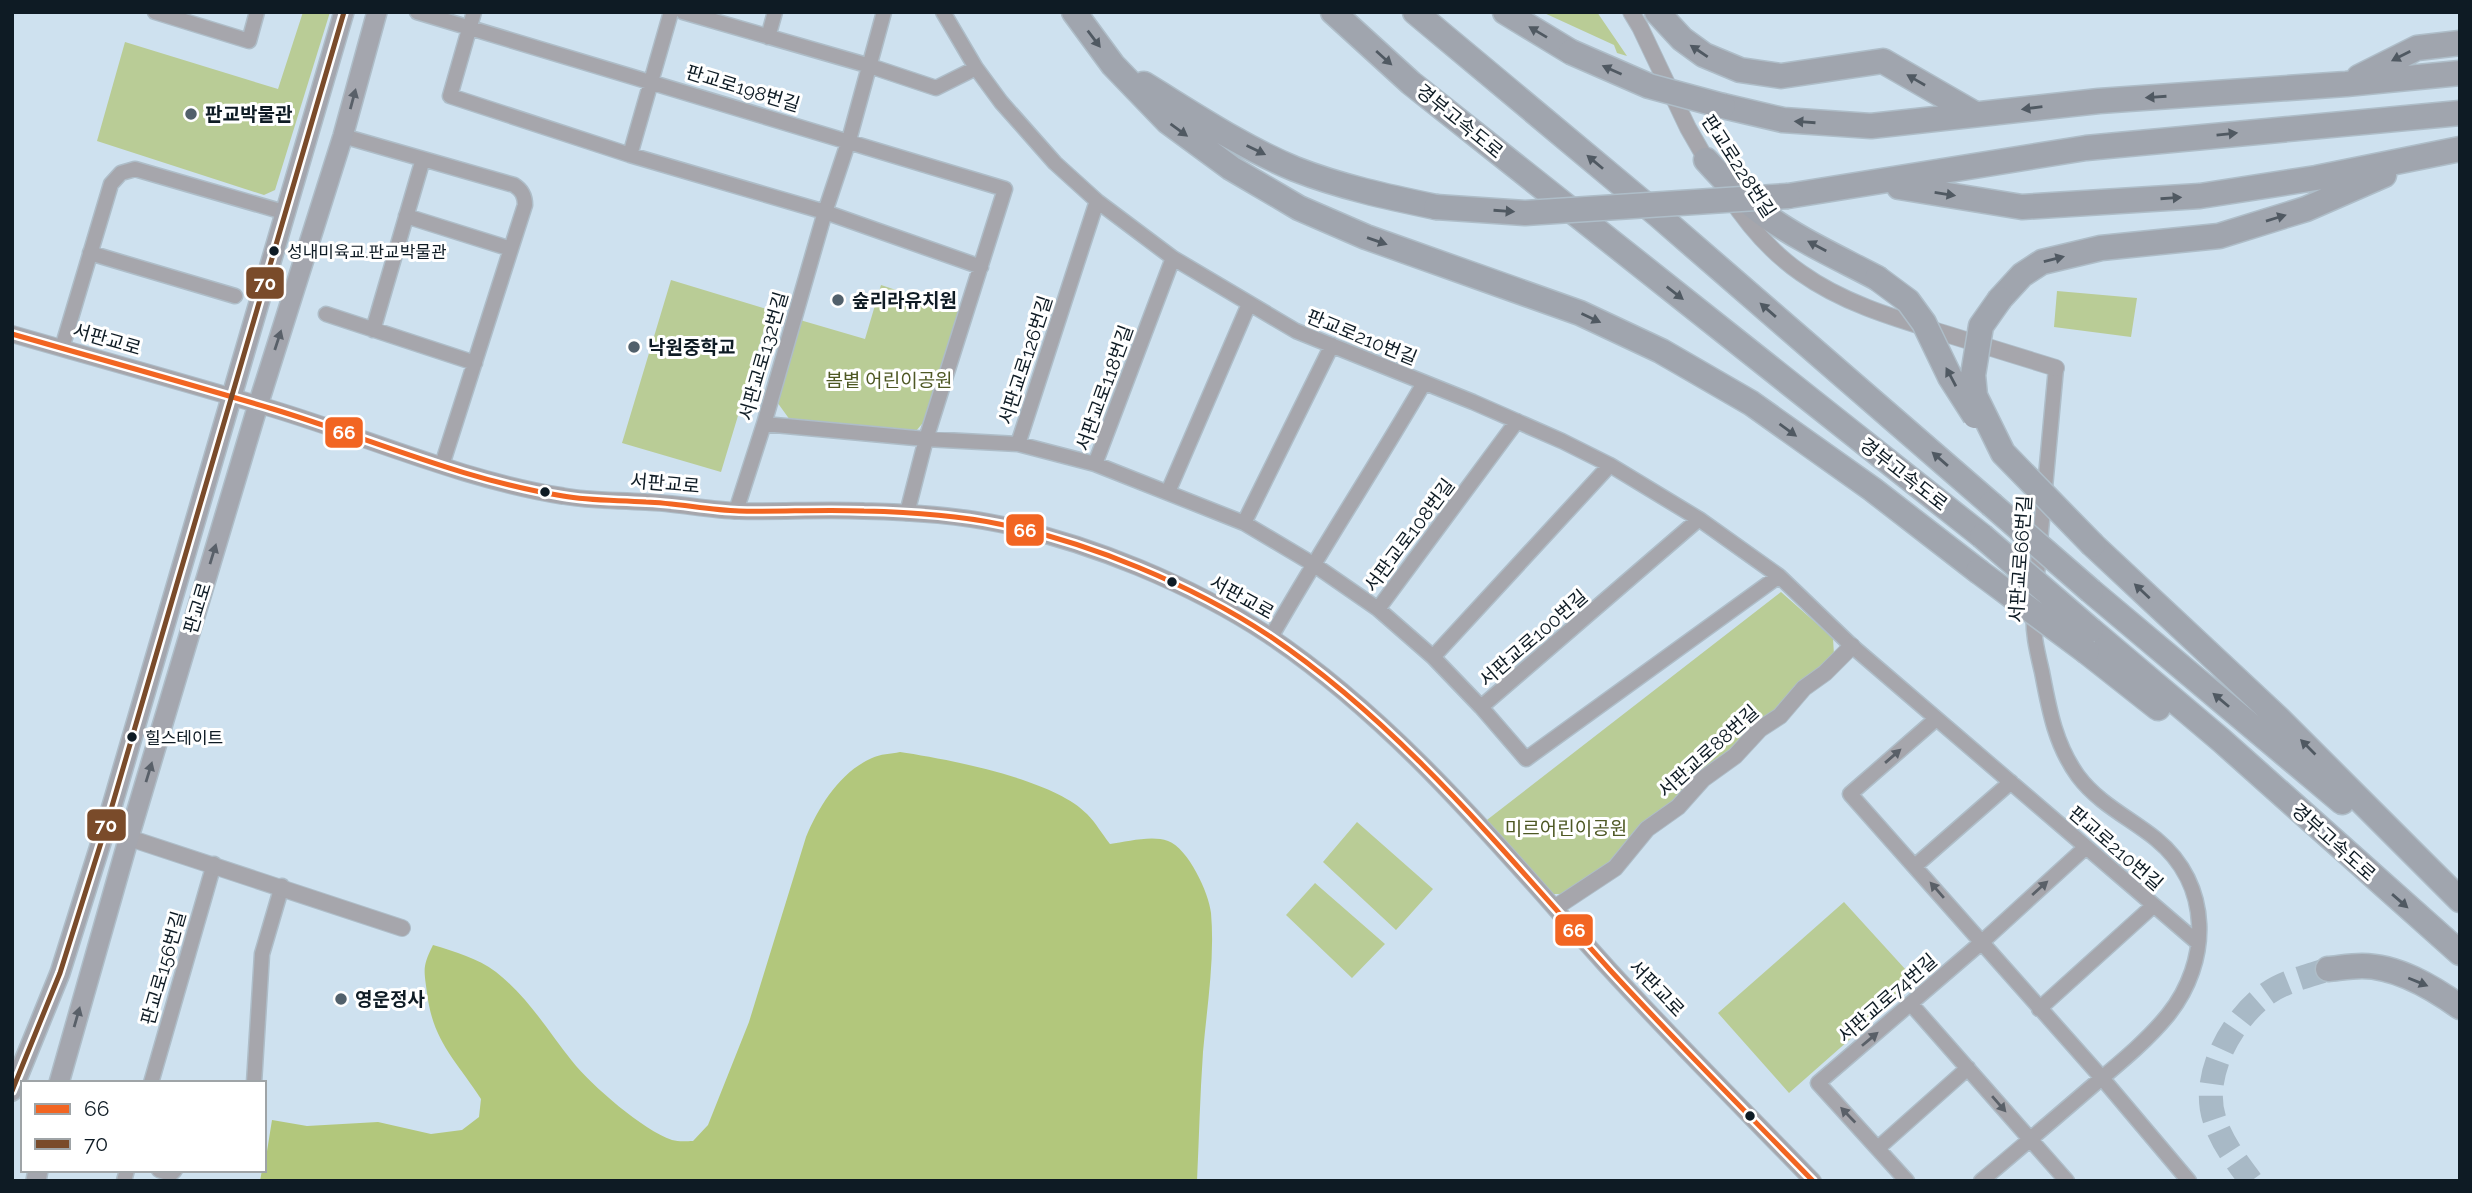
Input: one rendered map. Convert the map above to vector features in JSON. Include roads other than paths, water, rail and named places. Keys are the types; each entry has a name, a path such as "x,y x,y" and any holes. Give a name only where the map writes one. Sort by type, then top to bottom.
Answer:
{"highway":[{"path":"1074,12 1114,65 1167,121 1231,168 1299,208 1366,237 1580,313 1661,351 1740,396 1872,489 1978,571 2089,641"},
{"name":"경부고속도로","path":"1333,12 1411,83 1982,536 2089,641 2221,740 2460,953"},
{"name":"경부고속도로","path":"1415,12 1657,215 2091,591 2460,901"},
{"path":"1505,12 1571,52 1649,86 1783,120 1871,126 2099,101 2454,74"},
{"path":"1657,12 1682,39 1704,55 1740,70 1781,76 1883,61 1975,114"},
{"path":"2346,84 2417,48 2460,43"},
{"path":"1114,65 1226,135 1294,168 1366,193 1436,206 1525,212 1788,196 2086,148 2451,114"},
{"path":"1878,183 2022,207 2094,203 2200,196 2316,178 2460,149"},
{"path":"2003,453 1975,396 1973,375 1981,326 2000,299 2022,275 2042,262 2101,248 2219,236 2306,209 2433,153"},
{"path":"1706,160 1731,188 1760,212 1877,278 1908,301 1924,323 1950,377 2003,453 2093,545 2278,718 2460,901"},
{"path":"2328,969 2364,966 2392,972 2434,988 2460,1007"}],"main road":[{"name":"판교로","path":"12,1091 60,973 105,830 344,12"},
{"name":"판교로","path":"60,1081 129,837 258,405 343,136 377,12"}],"street":[{"path":"155,12 248,41 257,12"},
{"name":"판교로198번길","path":"417,12 1005,188 981,267"},
{"path":"474,12 450,96 630,155 825,212 981,267 926,439 907,513"},
{"path":"630,155 671,12"},
{"path":"683,12 936,88 976,68"},
{"path":"768,37 775,12"},
{"name":"서판교로132번길","path":"736,511 849,140 884,12"},
{"name":"판교로210번길","path":"943,12 976,68 1001,102 1055,163 1097,201 1173,258 1296,331 1517,421 1610,465 1699,519 1779,576 1852,646 2198,943"},
{"name":"판교로228번길","path":"1631,12 1706,160 1743,217 1762,239 1801,273 1846,299 1894,318 2056,368"},
{"path":"343,136 514,185 523,193 525,205 442,465"},
{"path":"373,330 423,159"},
{"path":"61,348 111,184 121,173 135,169 286,214"},
{"name":"서판교로126번길","path":"764,424 926,439 1018,444 1097,201"},
{"path":"406,216 511,249"},
{"path":"90,253 235,296"},
{"name":"서판교로118번길","path":"1173,258 1096,464 1244,523"},
{"path":"1168,492 1249,304"},
{"path":"326,314 475,363"},
{"name":"서판교로","path":"12,334 258,405 521,488 568,497 671,503 736,511 840,510 907,513 982,521 1058,538 1173,584 1271,637 1363,709 1438,782 1556,907 1614,974 1813,1181"},
{"path":"1244,523 1332,345"},
{"name":"서판교로66번길","path":"1981,1181 2132,1054 2166,1017 2179,999 2193,967 2200,923 2199,906 2183,871 2171,853 2155,838 2099,799 2079,778 2057,738 2050,716 2032,627 2056,368"},
{"path":"1271,637 1312,564 1368,478 1424,383"},
{"name":"서판교로108번길","path":"1244,523 1312,564 1378,609 1517,421"},
{"path":"1018,444 1096,464"},
{"path":"1433,657 1610,465"},
{"name":"서판교로100번길","path":"1378,609 1433,657 1481,707 1699,519"},
{"path":"1481,707 1526,759 1779,576"},
{"name":"서판교로88번길","path":"1556,907 1615,868 1647,829 1678,807 1703,779 1735,756 1760,729 1780,716 1804,688 1825,673 1852,646"},
{"path":"1936,719 1850,794 2102,1078 2189,1181"},
{"path":"1915,866 2011,782"},
{"path":"105,830 282,886 402,928"},
{"name":"서판교로74번길","path":"1878,1147 1818,1083 1982,942 2085,847"},
{"name":"판교로156번길","path":"153,1081 214,864"},
{"path":"254,1081 262,954 282,886"},
{"path":"2039,1009 2153,906"},
{"path":"1911,1004 2067,1181"},
{"path":"1907,1181 1878,1147 1968,1068"}],"tunnel":[{"path":"2251,1181 2226,1145 2215,1121 2211,1104 2215,1068 2231,1033 2255,1004 2282,985 2328,969"}],"place":[{"name":"판교박물관","path":"191,114"},
{"name":"성내미육교.판교박물관","path":"274,251"},
{"name":"숲리라유치원","path":"838,300"},
{"name":"낙원중학교","path":"634,347"},
{"name":"힐스테이트","path":"132,737"},
{"name":"영운정사","path":"341,999"}],"park label":[{"name":"봄볕 어린이공원","path":"889,380"},
{"name":"미르어린이공원","path":"1566,828"}]}
